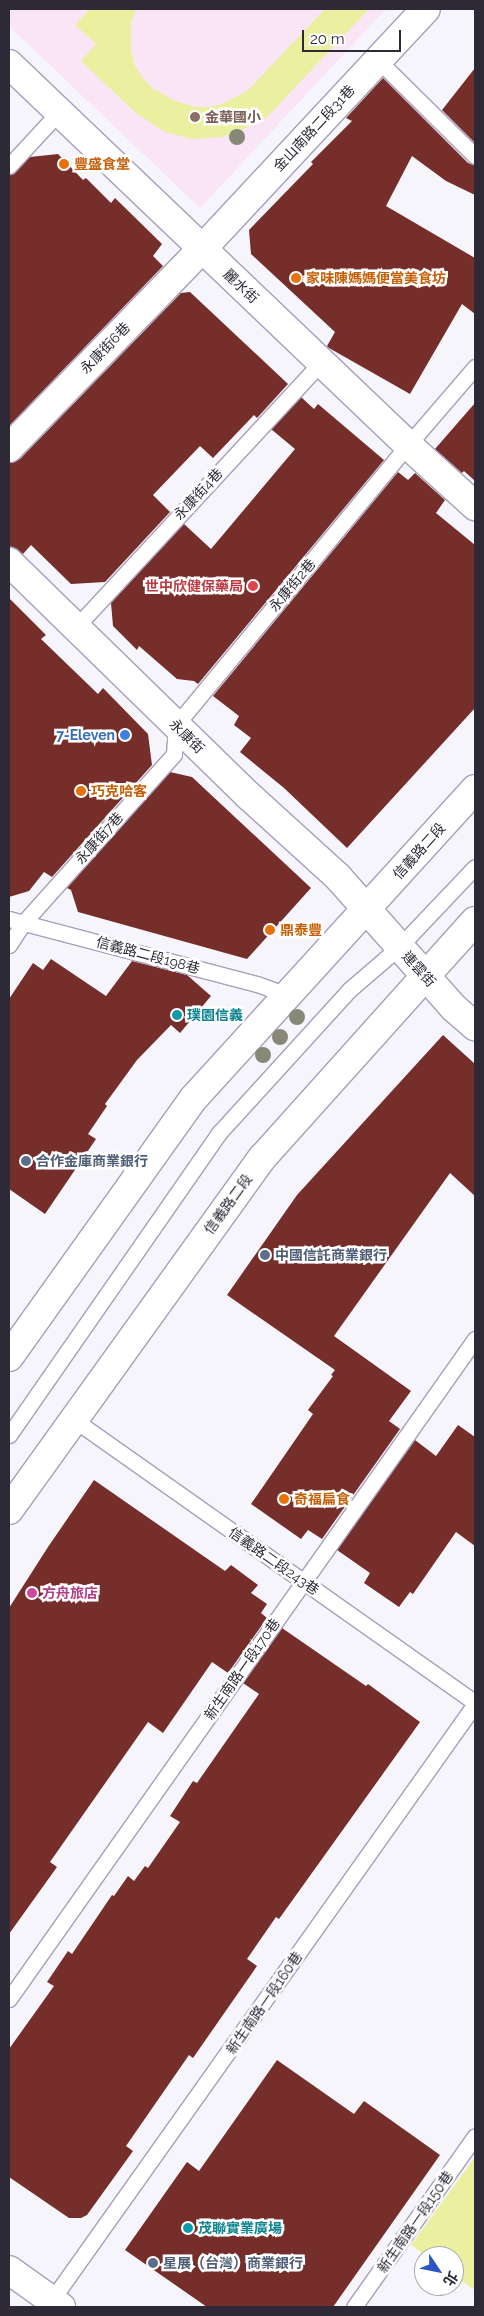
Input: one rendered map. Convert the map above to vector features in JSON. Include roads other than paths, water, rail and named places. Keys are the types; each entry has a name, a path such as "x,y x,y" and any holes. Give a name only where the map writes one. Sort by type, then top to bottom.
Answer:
{"street":[{"name":"金山南路二段31巷","path":"202,249 426,9"},
{"name":"麗水街","path":"9,64 408,446 475,506"},
{"name":"永康街6巷","path":"9,448 202,249"},
{"name":"永康街","path":"9,562 176,726 338,877 367,907"},
{"name":"信義路二段","path":"9,1357 193,1099 475,789"},
{"name":"連雲街","path":"367,907 399,947 454,1008 475,1026"},
{"name":"信義路二段","path":"9,1510 263,1157 475,921"},
{"path":"9,2270 56,2304"}],"lane":[{"path":"377,60 475,155"},
{"path":"9,166 59,112"},
{"name":"永康街4巷","path":"76,627 321,362"},
{"name":"永康街2巷","path":"176,726 475,367"},
{"name":"永康街7巷","path":"9,945 24,922 174,754 176,726"},
{"path":"9,1435 219,1133 349,990 399,947 475,868"},
{"name":"信義路二段198巷","path":"9,919 257,984 287,995"},
{"name":"新生南路一段170巷","path":"9,2000 475,1339"},
{"name":"信義路二段243巷","path":"73,1419 475,1704"},
{"name":"新生南路一段160巷","path":"56,2304 475,1704"},
{"name":"新生南路一段150巷","path":"354,2307 475,2136"}],"place":[{"name":"金華國小","path":"195,117"},
{"name":"豐盛食堂","path":"64,164"},
{"name":"家味陳媽媽便當美食坊","path":"296,278"},
{"name":"世中欣健保藥局","path":"253,586"},
{"name":"7-Eleven","path":"125,735"},
{"name":"巧克哈客","path":"81,791"},
{"name":"鼎泰豐","path":"270,930"},
{"name":"璞園信義","path":"177,1015"},
{"name":"合作金庫商業銀行","path":"26,1161"},
{"name":"中國信託商業銀行","path":"265,1255"},
{"name":"奇福扁食","path":"284,1499"},
{"name":"方舟旅店","path":"32,1593"},
{"name":"茂聯實業廣場","path":"188,2228"},
{"name":"星展（台灣）商業銀行","path":"153,2263"}]}
